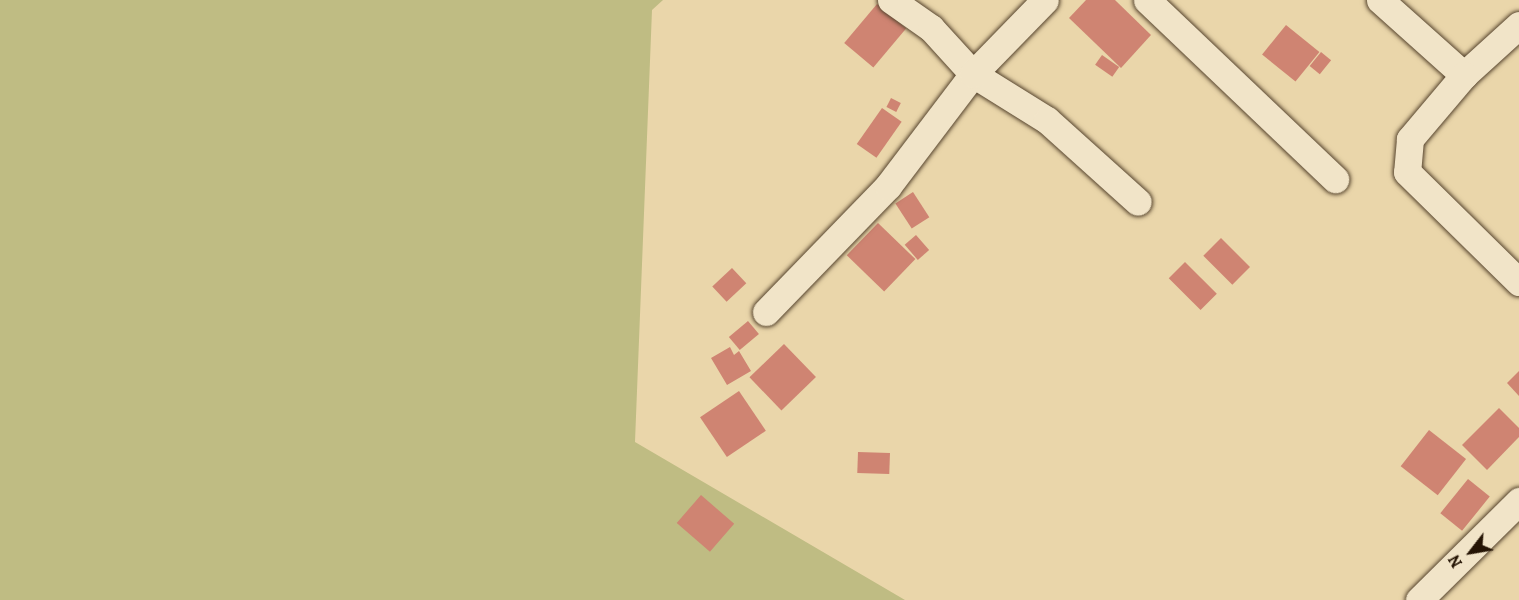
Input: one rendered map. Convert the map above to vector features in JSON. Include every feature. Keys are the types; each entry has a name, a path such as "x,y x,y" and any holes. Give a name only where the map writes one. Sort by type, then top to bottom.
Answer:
{"street":[{"path":"891,0 931,28 973,74 1047,120 1138,202"},
{"path":"766,312 888,186 973,74 1045,0"},
{"path":"1147,0 1335,179"},
{"path":"1380,0 1464,75"},
{"path":"1519,25 1464,75 1410,139 1407,172 1519,282"},
{"path":"1419,600 1519,501"}],"shaded area":[{"path":"0,0 663,0 652,10 635,442 905,600 0,600"}],"building":[{"path":"1086,0 1115,0 1151,35 1121,68 1069,18"},
{"path":"877,4 906,28 873,67 844,43"},
{"path":"1286,25 1319,52 1296,82 1262,55"},
{"path":"1321,52 1331,60 1320,74 1310,66"},
{"path":"1102,55 1119,67 1112,77 1095,65"},
{"path":"891,98 901,103 896,112 886,107"},
{"path":"882,108 902,122 876,158 857,144"},
{"path":"913,192 929,217 912,229 895,203"},
{"path":"878,223 915,259 884,291 847,255"},
{"path":"916,235 929,250 918,260 905,245"},
{"path":"1221,238 1250,267 1232,285 1203,256"},
{"path":"1185,262 1217,294 1201,310 1169,278"},
{"path":"732,268 746,283 727,302 712,286"},
{"path":"748,321 759,334 740,350 729,337"},
{"path":"784,344 816,377 781,410 749,377"},
{"path":"730,347 734,355 739,351 751,371 727,385 711,358"},
{"path":"1519,371 1519,396 1507,383"},
{"path":"739,391 766,431 727,457 700,417"},
{"path":"1499,408 1519,428 1519,437 1487,470 1462,445"},
{"path":"1429,430 1466,459 1438,495 1401,466"},
{"path":"858,452 890,453 889,474 857,473"},
{"path":"1468,479 1490,497 1462,531 1440,513"},
{"path":"701,495 734,524 710,552 677,523"}]}
